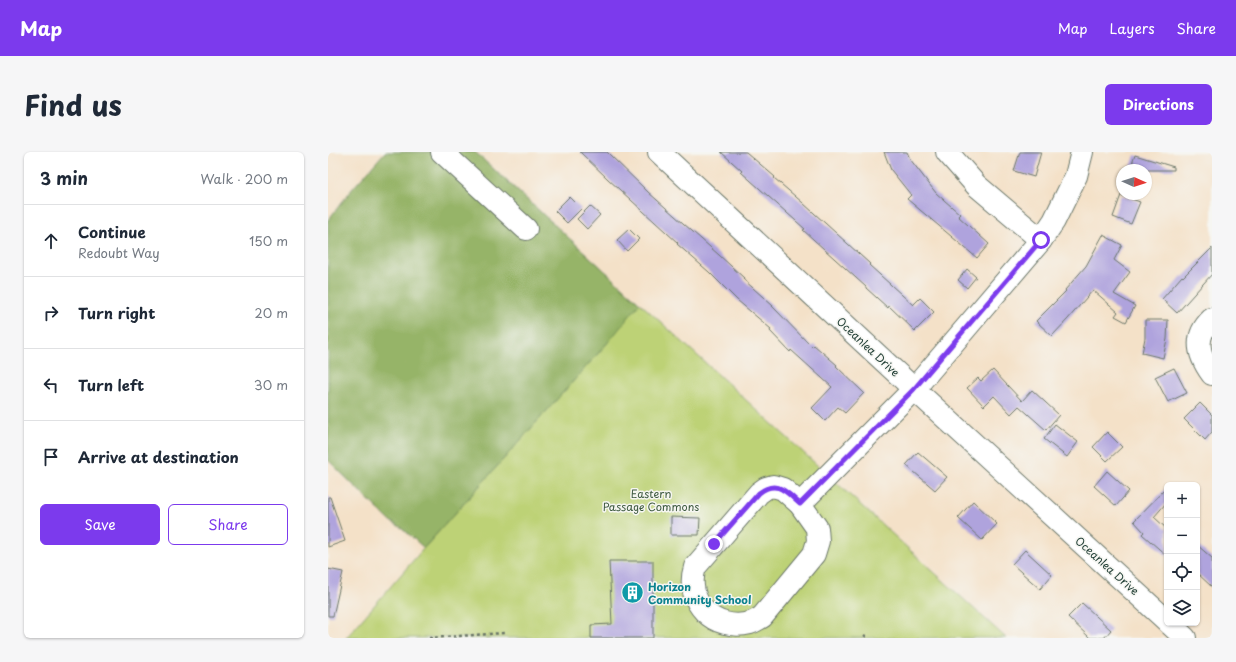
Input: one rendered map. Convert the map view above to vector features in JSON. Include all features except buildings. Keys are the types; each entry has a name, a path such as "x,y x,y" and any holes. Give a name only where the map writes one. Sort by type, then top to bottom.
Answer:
{"street":[{"path":"442,152 526,229"},
{"name":"Oceanlea Drive","path":"659,152 1164,618"},
{"path":"947,152 976,185 1041,240"},
{"path":"800,504 914,389 1041,240 1054,221 1076,176 1082,152"},
{"path":"1212,319 1207,324 1202,334 1199,348 1201,356 1212,374"},
{"path":"773,486 783,488 800,504 817,528 818,541 814,554 762,617 752,623 730,625 715,620 704,611 697,601 693,588 692,576 695,566 759,493 766,488 773,486"},
{"name":"Oceanlea Drive","path":"1172,626 1185,638"}],"path":[{"path":"429,638 504,633"},
{"path":"864,635 868,638"}],"green space":[{"path":"385,152 475,152 640,303 610,340 424,548 402,528 390,521 328,460 328,220 353,188"},
{"name":"Eastern Passage Commons","path":"405,152 475,152 1006,638 346,638 424,548 610,340"}],"place":[{"name":"Horizon Community School","path":"632,593"}],"route":[{"path":"714,544 759,493 766,488 773,486 783,488 800,504 914,389 1041,240"}]}
